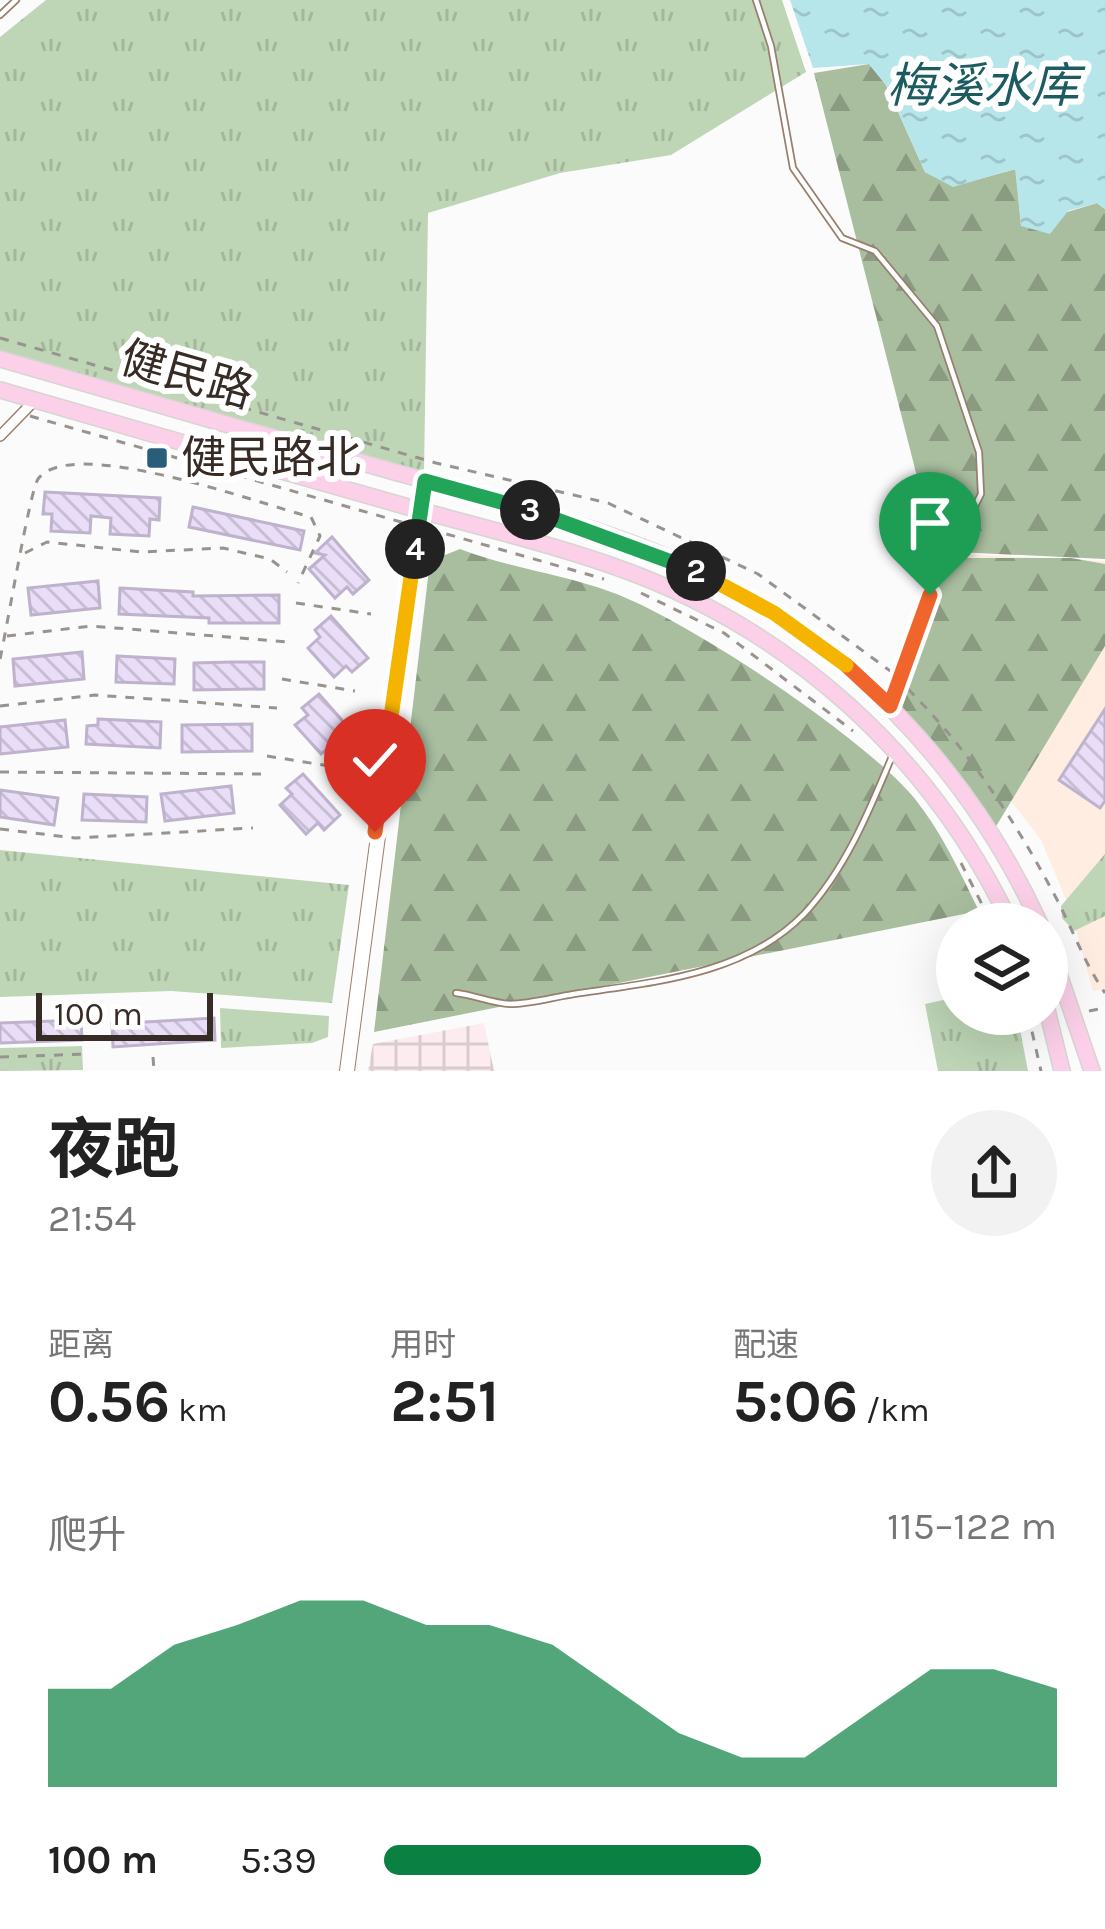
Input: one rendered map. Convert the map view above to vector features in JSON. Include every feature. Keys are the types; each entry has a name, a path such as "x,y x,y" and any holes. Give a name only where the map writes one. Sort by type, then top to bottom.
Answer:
{"main road":[{"name":"健民路","path":"0,359 486,495 682,564 774,613 839,659 890,706 971,806 1028,903"},
{"name":"健民路","path":"0,390 420,519 535,540 677,592 767,643 851,706 896,748 951,818 999,903"},
{"path":"1068,995 1092,1071"},
{"path":"1053,1035 1062,1071"}],"street":[{"path":"0,436 34,400"},
{"path":"346,1071 425,481"}],"lane":[{"path":"0,15 16,0"},
{"path":"756,0 771,46 794,168 842,238 875,251 937,326 980,452 982,494 930,595 890,706"},
{"path":"456,994 510,1004 615,988 707,970 766,945 804,914 830,879 862,828 896,748"}],"path":[{"path":"22,414 420,519 613,581"},
{"path":"0,659 34,484 57,464 101,462 311,517 319,540 304,561 298,583"},
{"path":"23,554 47,542 141,552 224,548 270,559 287,572"},
{"path":"633,590 724,633 862,739"},
{"path":"296,603 371,614"},
{"path":"5,636 91,626 289,642"},
{"path":"282,679 355,691"},
{"path":"0,706 94,695 277,708"},
{"path":"267,756 348,769"},
{"path":"0,772 264,773"},
{"path":"0,829 75,838 253,828"},
{"path":"957,857 981,903"},
{"path":"1075,1014 1105,1008"},
{"path":"1033,1035 1041,1071"},
{"path":"0,1057 87,1054"},
{"path":"153,1057 154,1071"}],"shaded area":[{"path":"940,553 1105,561 1105,989 1093,991 1068,903 1041,840 902,659"},
{"path":"484,1023 494,1071 368,1071 373,1044"}],"green space":[{"path":"46,0 782,0 806,72 671,155 560,173 428,213 424,473 0,354 0,37"},
{"path":"869,64 886,85 925,172 953,186 1016,169 1021,226 1097,203 1105,209 1105,559 936,551 814,73"},
{"path":"460,549 574,580 643,606 727,653 816,714 891,774 942,839 975,903 936,903 936,920 374,1032 430,561"},
{"path":"943,558 1071,558 1105,564 1105,646 995,828 890,698"},
{"path":"0,850 349,885 332,1003 171,991 0,997"},
{"path":"1105,854 1105,916 1074,931 1068,924 1068,903 1064,903"},
{"path":"936,1002 936,1035 1021,1035 1028,1071 938,1071 925,1004"},
{"path":"220,1008 329,1016 328,1037 312,1043 221,1048"},
{"path":"82,1046 83,1070 0,1071 0,1048"}],"water":[{"name":"梅溪水库","path":"790,0 1105,0 1105,209 1097,203 1068,211 1050,234 1021,226 1015,169 953,187 925,172 886,85 869,64 813,68"}],"building":[{"path":"45,492 160,498 159,520 150,519 149,536 110,534 111,518 91,516 90,533 51,531 52,514 43,514"},
{"path":"193,507 304,531 300,550 189,527"},
{"path":"332,537 369,580 353,594 347,587 335,598 309,569 325,555 315,553"},
{"path":"98,581 100,608 31,615 28,588"},
{"path":"120,588 193,592 193,596 279,595 279,623 209,623 209,618 119,614"},
{"path":"331,616 368,658 352,672 346,666 334,677 308,648 320,637 315,630"},
{"path":"82,652 84,679 15,686 13,659"},
{"path":"117,656 175,659 174,684 116,682"},
{"path":"264,662 264,689 194,690 194,663"},
{"path":"319,694 356,736 340,750 334,744 321,754 295,725 308,715 302,708"},
{"path":"1105,709 1105,801 1100,808 1059,780"},
{"path":"98,719 161,722 160,748 86,744 87,726 98,725"},
{"path":"65,720 68,747 0,754 0,727"},
{"path":"252,724 252,751 182,752 182,725"},
{"path":"303,774 340,815 324,830 318,823 306,834 280,805 292,794 286,788"},
{"path":"231,786 234,813 165,821 161,794"},
{"path":"0,790 58,798 54,825 0,817"},
{"path":"84,794 147,797 146,822 82,820"},
{"path":"214,1018 215,1040 113,1047 112,1024"},
{"path":"81,1020 82,1040 0,1043 0,1023"}],"place":[{"name":"健民路北","path":"157,458"}],"route":[{"path":"375,832 425,481 486,495 682,564 774,613 839,659 890,706 930,595"}]}
